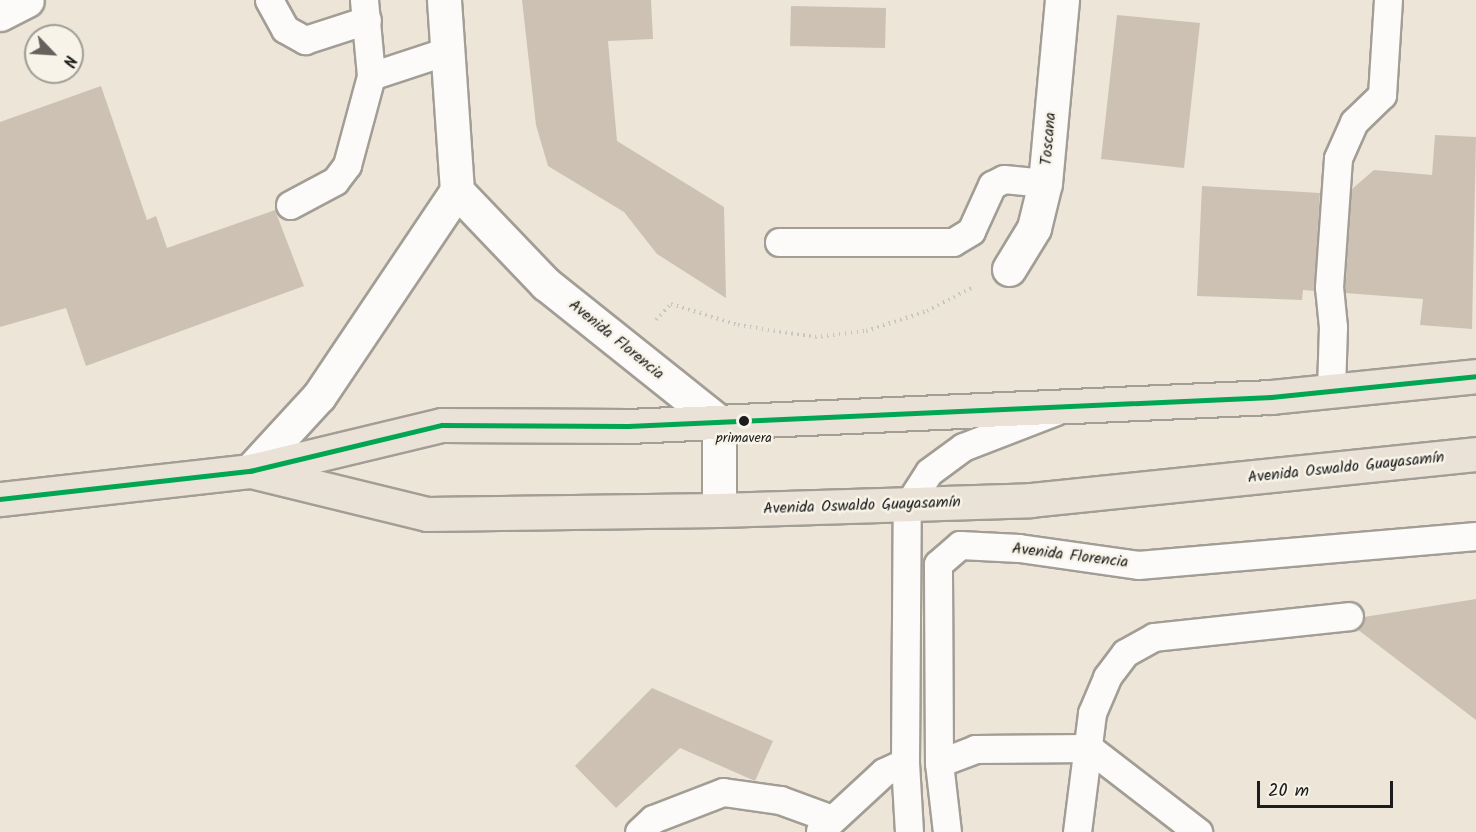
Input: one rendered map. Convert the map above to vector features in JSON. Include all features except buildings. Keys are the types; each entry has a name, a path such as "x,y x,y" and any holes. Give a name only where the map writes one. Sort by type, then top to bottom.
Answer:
{"main road":[{"name":"Avenida Oswaldo Guayasamín","path":"0,499 250,471 442,425 628,426 1071,406 1331,390 1476,376"},
{"name":"Avenida Oswaldo Guayasamín","path":"250,471 427,514 719,510 907,507 1031,500 1476,454"}],"street":[{"path":"0,14 27,0"},
{"path":"250,471 318,396 457,190 444,0"},
{"name":"Toscana","path":"1009,269 1034,228 1045,183 1062,0"},
{"name":"Avenida Florencia","path":"457,190 546,284 718,422"},
{"path":"718,422 719,510"}],"lane":[{"path":"269,0 285,29 305,40 365,10 371,76 347,165 335,181 290,206"},
{"path":"1331,390 1333,327 1329,288 1338,158 1354,122 1382,95 1388,0"},
{"path":"371,76 447,51"},
{"path":"779,242 953,242 971,231 992,185 1004,178 1045,183"},
{"path":"909,832 905,762 907,507 929,472 963,447 1071,406"},
{"name":"Avenida Florencia","path":"947,832 939,763 938,564 960,545 1020,548 1138,565 1476,536"},
{"path":"1077,832 1092,713 1107,677 1125,653 1154,637 1349,616"},
{"path":"939,763 975,749 1089,748 1198,832"},
{"path":"639,832 653,819 723,792 780,800 826,825 884,772 905,762"}],"path":[{"path":"629,351 671,304 738,325 815,337 866,331 927,311 1009,269"}],"transit line":[{"path":"0,499 250,471 442,425 628,426 1271,397 1476,376"}],"place":[{"name":"primavera","path":"744,421"}]}
